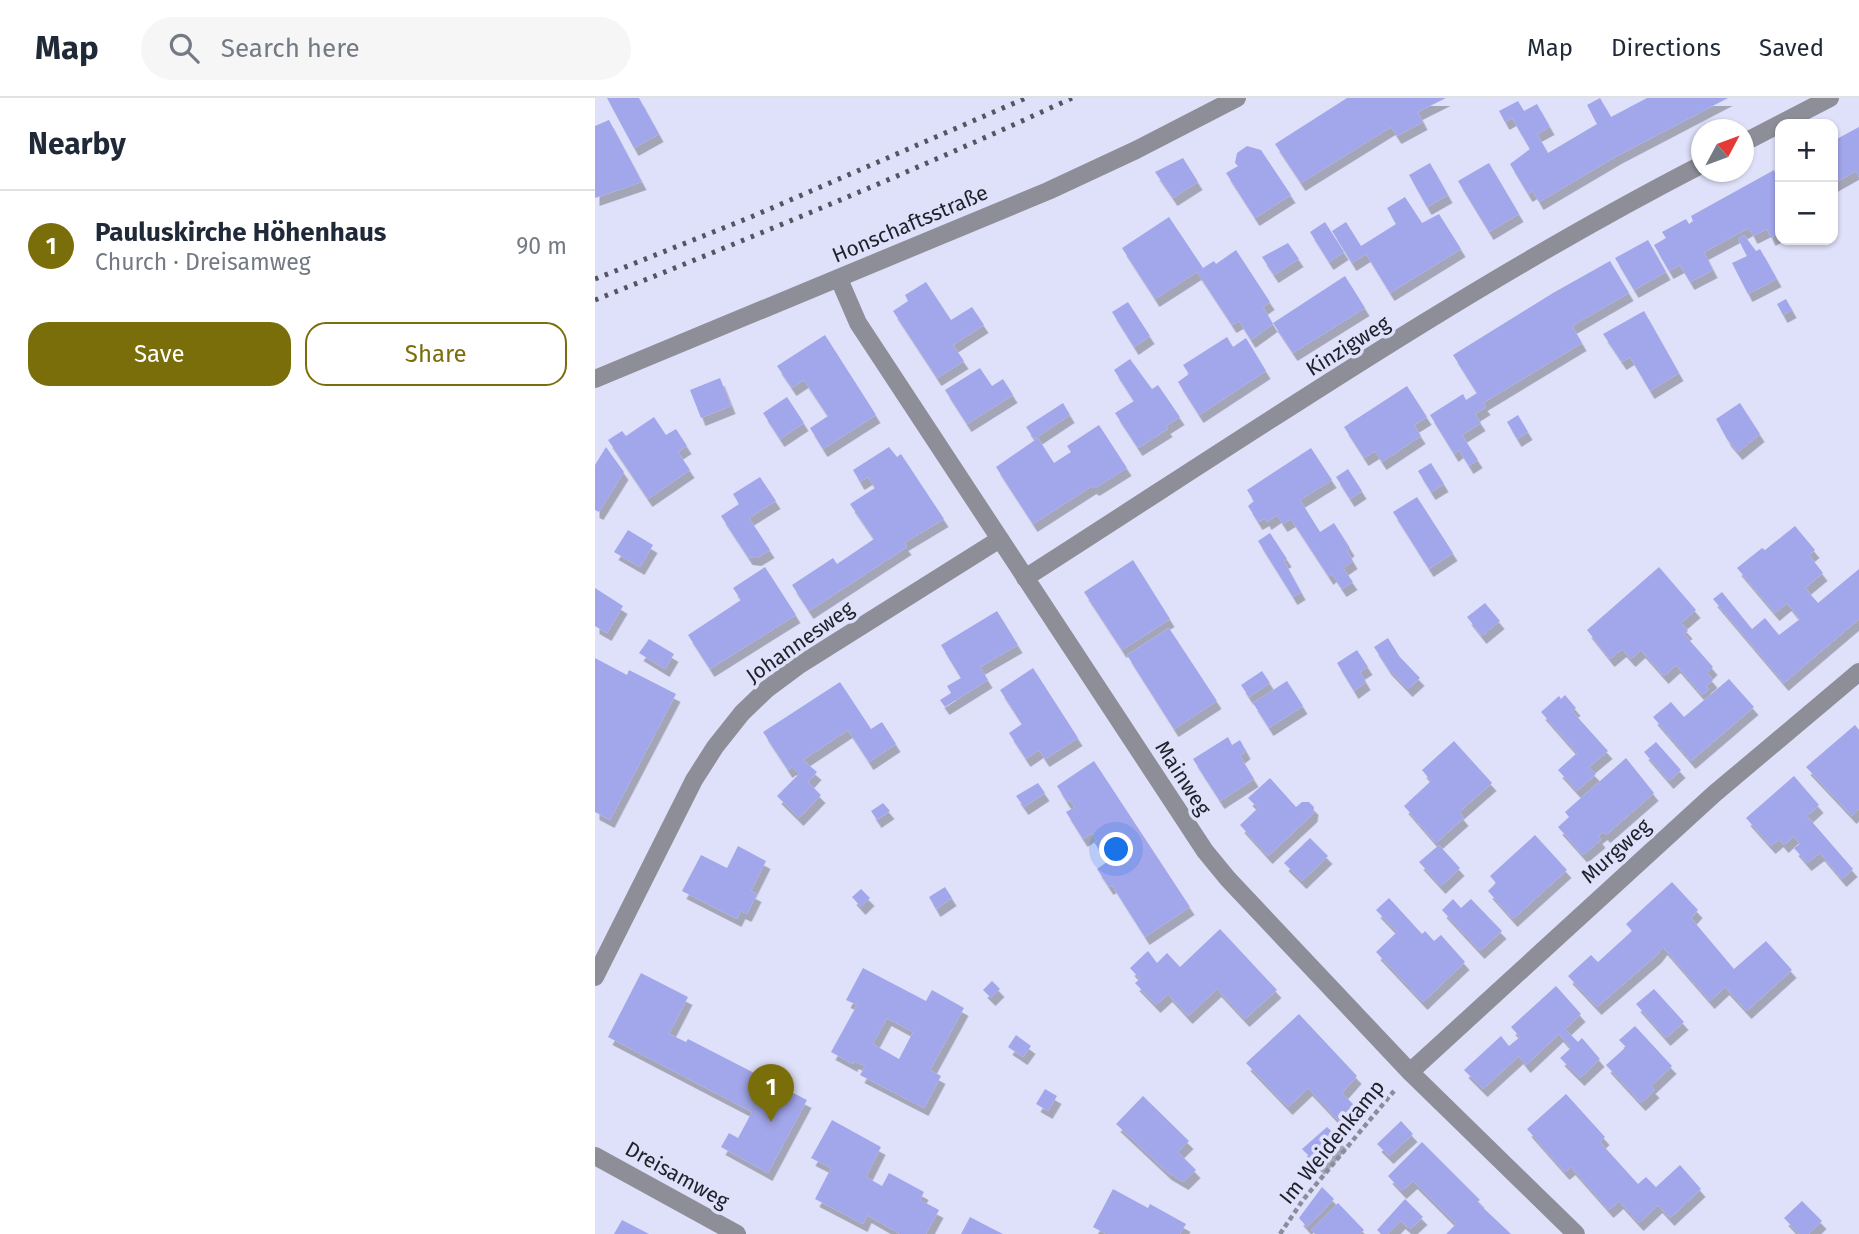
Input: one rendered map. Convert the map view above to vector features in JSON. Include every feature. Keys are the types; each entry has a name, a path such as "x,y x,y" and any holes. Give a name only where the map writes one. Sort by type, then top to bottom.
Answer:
{"street":[{"name":"Honschaftsstraße","path":"595,379 1048,191 1237,98"},
{"path":"1754,138 1831,98"},
{"name":"Kinzigweg","path":"1025,578 1510,271 1625,204 1691,171"},
{"name":"Mainweg","path":"839,279 858,323 1205,852 1228,880 1410,1072 1576,1234"},
{"name":"Johannesweg","path":"595,977 694,780 715,747 742,713 767,689 798,666 1000,539"},
{"name":"Murgweg","path":"1410,1072 1714,794 1859,672"},
{"name":"Dreisamweg","path":"595,1156 737,1234"}],"path":[{"name":"Im Weidenkamp","path":"1280,1234 1303,1200 1410,1072"}],"building":[{"path":"607,98 639,98 659,134 634,148"},
{"path":"1347,98 1446,98 1418,112 1423,122 1397,136 1391,127 1301,183 1275,144"},
{"path":"1600,98 1611,117 1647,98 1728,98 1617,156 1539,202 1533,191 1528,194 1510,164 1530,149 1512,118 1505,122 1499,111 1518,101 1524,111 1537,104 1550,127 1537,134 1548,153 1597,124 1587,105"},
{"path":"609,120 642,182 595,198 595,126"},
{"path":"1859,127 1859,177 1856,171 1838,181 1838,138"},
{"path":"1247,146 1261,150 1291,195 1255,218 1226,173 1238,166 1235,163 1237,153"},
{"path":"1183,158 1198,182 1173,198 1155,172"},
{"path":"1430,163 1448,195 1427,207 1409,175"},
{"path":"1489,163 1519,214 1489,232 1458,181"},
{"path":"1774,170 1775,236 1771,238 1767,229 1753,236 1749,228 1704,252 1713,270 1690,282 1680,265 1669,271 1654,245 1666,238 1662,232 1686,219 1689,224 1693,221 1691,216"},
{"path":"1405,197 1422,223 1439,214 1461,249 1390,293 1366,254 1352,263 1332,231 1346,222 1361,246 1396,224 1387,208"},
{"path":"1169,217 1203,268 1214,261 1216,264 1236,250 1270,302 1263,307 1273,324 1251,340 1239,321 1232,325 1197,272 1155,299 1122,248"},
{"path":"1325,222 1344,252 1329,262 1310,232"},
{"path":"1744,235 1756,251 1760,249 1777,279 1748,294 1732,263 1747,256 1738,239"},
{"path":"1648,240 1666,272 1634,290 1615,258"},
{"path":"1288,243 1299,259 1274,275 1262,257"},
{"path":"1610,261 1629,293 1572,326 1582,343 1483,403 1486,407 1475,414 1481,423 1462,435 1478,460 1469,466 1459,450 1454,454 1430,415 1463,394 1466,400 1477,393 1453,355"},
{"path":"1345,276 1365,308 1293,353 1273,323"},
{"path":"926,282 951,320 972,307 984,325 953,345 964,361 937,378 893,311 908,301 905,295"},
{"path":"1786,299 1792,310 1783,315 1777,304"},
{"path":"1128,302 1150,336 1134,347 1112,312"},
{"path":"1644,311 1679,373 1650,391 1630,357 1622,362 1603,334"},
{"path":"825,335 876,415 823,449 810,428 828,416 804,380 792,388 777,366"},
{"path":"1227,337 1233,347 1246,338 1266,371 1199,415 1178,382 1189,374 1183,365"},
{"path":"1130,359 1152,389 1158,385 1180,417 1166,426 1168,429 1138,448 1115,413 1134,401 1114,370"},
{"path":"980,368 992,386 1003,379 1013,395 967,424 945,390"},
{"path":"720,378 731,406 701,418 690,390"},
{"path":"1407,386 1427,417 1414,425 1421,436 1382,462 1375,451 1364,458 1344,427"},
{"path":"787,397 804,423 780,439 763,413"},
{"path":"1063,403 1070,415 1034,439 1026,427"},
{"path":"1740,403 1760,434 1738,452 1716,419"},
{"path":"1518,415 1528,432 1517,439 1507,422"},
{"path":"654,417 666,435 676,429 687,446 678,452 690,470 648,499 608,440 622,431 626,436"},
{"path":"1099,425 1127,468 1095,488 1092,486 1033,524 996,467 1038,438 1054,463 1071,452 1067,446"},
{"path":"606,447 624,472 599,512 595,510 595,465"},
{"path":"889,447 897,457 901,454 944,519 904,543 907,547 809,611 792,585 833,558 837,564 874,539 850,504 875,488 868,477 860,482 853,470"},
{"path":"1311,448 1332,480 1300,500 1320,532 1334,523 1350,548 1347,551 1353,561 1343,568 1353,582 1342,589 1332,574 1329,577 1291,519 1283,524 1277,515 1267,522 1265,518 1258,522 1248,506 1254,501 1247,490"},
{"path":"1431,463 1444,484 1431,492 1418,471"},
{"path":"1348,469 1362,491 1350,499 1336,477"},
{"path":"760,477 776,501 749,518 770,550 757,558 748,557 721,516 739,504 733,494"},
{"path":"1417,497 1453,553 1429,569 1393,512"},
{"path":"1795,526 1815,550 1809,555 1823,573 1805,588 1818,603 1859,569 1859,619 1784,683 1713,599 1722,592 1752,629 1765,618 1779,635 1800,619 1787,603 1775,613 1737,568"},
{"path":"628,530 653,545 640,567 614,552"},
{"path":"1270,533 1287,559 1284,561 1301,592 1293,597 1258,541"},
{"path":"1133,560 1170,619 1122,650 1084,592"},
{"path":"765,567 796,615 710,669 688,635 741,600 733,588"},
{"path":"1659,567 1696,610 1681,623 1688,631 1684,634 1713,667 1707,673 1713,680 1702,695 1676,665 1664,676 1641,650 1631,659 1622,649 1610,659 1587,630"},
{"path":"595,588 623,606 607,633 595,626"},
{"path":"1485,603 1500,621 1482,636 1467,617"},
{"path":"997,611 1018,645 980,667 988,680 945,707 940,700 951,693 947,686 961,678 941,645"},
{"path":"1169,628 1217,701 1174,729 1127,655"},
{"path":"1388,638 1399,656 1420,678 1408,689 1387,667 1374,647"},
{"path":"649,639 674,654 665,669 639,653"},
{"path":"1357,650 1368,667 1360,672 1366,682 1354,691 1337,663"},
{"path":"595,658 627,675 629,670 676,694 610,820 595,812"},
{"path":"1033,668 1078,738 1045,759 1039,750 1026,759 1009,733 1022,724 1000,690"},
{"path":"1262,671 1270,683 1249,697 1241,685"},
{"path":"1729,679 1754,707 1691,761 1653,717 1671,702 1684,717"},
{"path":"1287,681 1303,706 1269,728 1253,703"},
{"path":"840,682 871,729 882,722 896,744 869,762 848,730 803,760 817,772 808,782 821,795 799,818 777,796 799,774 792,767 788,770 763,732"},
{"path":"1565,695 1576,708 1572,711 1608,751 1589,767 1596,774 1577,791 1558,770 1577,753 1541,712 1559,696 1561,699"},
{"path":"1855,725 1859,730 1859,809 1852,816 1806,767"},
{"path":"1228,737 1232,745 1240,740 1246,751 1240,756 1254,779 1220,801 1193,759"},
{"path":"1454,741 1492,783 1459,812 1464,818 1436,843 1404,806 1431,781 1422,770"},
{"path":"1656,742 1681,770 1669,781 1644,752"},
{"path":"1626,758 1654,793 1606,835 1603,832 1598,836 1601,840 1583,855 1558,827 1569,817 1565,812"},
{"path":"1094,761 1190,907 1145,937 1112,885 1109,887 1097,869 1107,862 1094,842 1097,841 1092,833 1083,839 1066,812 1075,807 1070,800 1067,802 1057,786"},
{"path":"1794,776 1819,805 1807,816 1853,869 1842,879 1820,853 1807,863 1794,848 1800,844 1794,836 1784,845 1779,839 1771,846 1746,818"},
{"path":"1270,778 1296,807 1302,802 1309,802 1314,807 1313,814 1268,856 1240,825 1258,808 1248,798"},
{"path":"1038,783 1045,793 1024,807 1016,796"},
{"path":"883,803 890,811 877,820 871,811"},
{"path":"1535,835 1567,870 1513,919 1488,891 1496,883 1490,876"},
{"path":"1310,838 1328,856 1302,881 1284,863"},
{"path":"1439,845 1460,868 1441,886 1419,862"},
{"path":"738,846 766,861 751,891 757,894 747,914 741,911 737,919 682,891 701,855 727,868"},
{"path":"1672,882 1698,910 1691,918 1734,969 1766,941 1792,970 1747,1011 1725,987 1710,1001 1663,947 1597,1007 1568,976 1591,955 1598,962 1632,931 1626,924"},
{"path":"945,887 952,898 936,909 929,897"},
{"path":"861,889 870,898 861,907 852,897"},
{"path":"1389,898 1422,934 1425,931 1434,941 1441,935 1465,962 1423,1002 1376,952 1397,932 1376,910"},
{"path":"1453,899 1461,908 1471,899 1502,931 1480,951 1442,910"},
{"path":"1220,929 1277,990 1245,1019 1217,989 1188,1016 1168,994 1156,1005 1135,983 1140,979 1130,968 1148,951 1157,963 1167,953 1180,967"},
{"path":"863,968 926,1001 932,990 964,1008 930,1070 941,1076 924,1108 860,1075 865,1066 854,1061 853,1064 831,1052 857,1005 846,1000","holes":["887,1018 913,1032 899,1059 873,1044"]},
{"path":"641,973 688,997 669,1034 686,1042 688,1039 807,1100 768,1173 721,1147 729,1133 738,1138 752,1112 608,1037"},
{"path":"992,981 1000,989 991,998 983,990"},
{"path":"1556,986 1581,1014 1565,1029 1578,1042 1582,1038 1600,1059 1580,1078 1560,1058 1571,1048 1559,1034 1526,1065 1519,1056 1483,1089 1464,1070 1501,1036 1509,1046 1520,1037 1511,1027"},
{"path":"1654,989 1684,1022 1666,1038 1636,1004"},
{"path":"1299,1014 1357,1076 1342,1093 1355,1106 1339,1121 1308,1088 1288,1107 1246,1063"},
{"path":"1635,1026 1672,1066 1651,1086 1655,1090 1641,1103 1606,1065 1626,1047 1619,1040"},
{"path":"1016,1035 1031,1046 1023,1057 1008,1047"},
{"path":"1045,1089 1057,1096 1048,1111 1036,1104"},
{"path":"1566,1094 1605,1137 1600,1142 1638,1184 1646,1177 1656,1187 1680,1165 1701,1189 1670,1218 1658,1205 1639,1223 1619,1201 1609,1210 1571,1167 1565,1172 1527,1129"},
{"path":"1143,1096 1189,1141 1178,1152 1196,1170 1184,1182 1167,1172 1116,1124"},
{"path":"832,1120 881,1147 866,1177 882,1186 889,1173 924,1192 920,1200 939,1210 926,1234 900,1234 867,1215 863,1224 815,1199 831,1168 811,1158"},
{"path":"1401,1121 1413,1134 1389,1156 1377,1144"},
{"path":"1327,1127 1342,1141 1320,1167 1302,1149"},
{"path":"1422,1142 1480,1200 1477,1202 1511,1234 1446,1234 1456,1224 1413,1181 1402,1191 1388,1176"},
{"path":"1322,1187 1334,1199 1307,1227 1299,1218"},
{"path":"1113,1189 1148,1208 1150,1204 1186,1224 1180,1234 1106,1234 1093,1227"},
{"path":"1405,1199 1423,1217 1410,1229 1401,1221 1388,1234 1381,1234 1377,1230"},
{"path":"1802,1201 1822,1221 1809,1234 1799,1234 1784,1218"},
{"path":"1338,1203 1364,1230 1360,1234 1315,1234 1311,1230"},
{"path":"970,1217 989,1227 1003,1234 961,1234"},
{"path":"622,1220 649,1234 614,1234"}],"railway":[{"path":"595,279 751,217 1026,98"},
{"path":"595,300 894,177 1072,98"}],"place":[{"name":"Pauluskirche Höhenhaus","path":"771,1122"}]}
